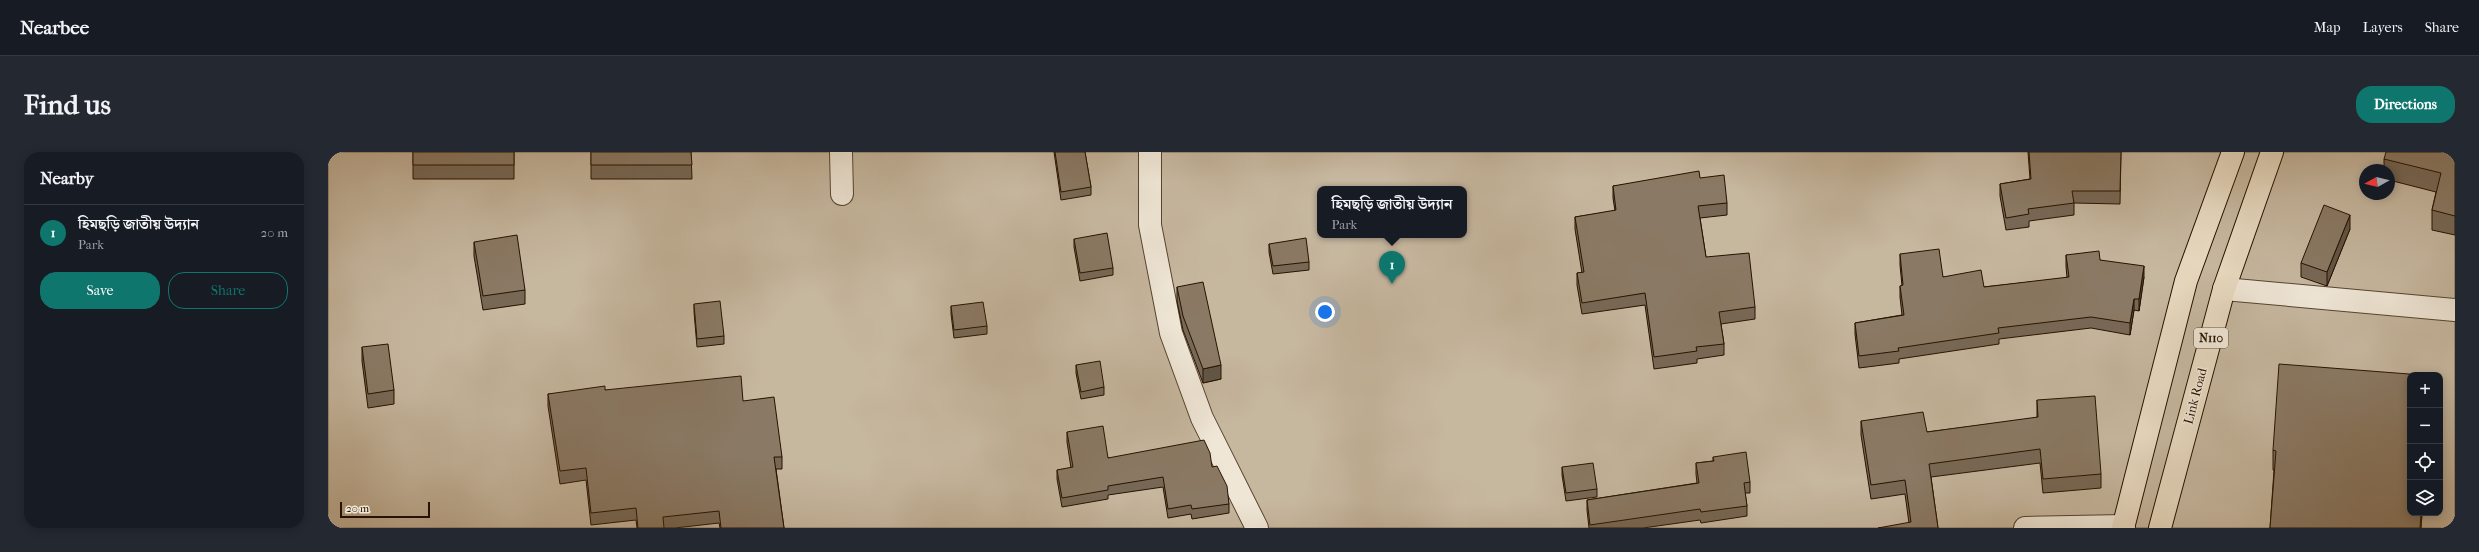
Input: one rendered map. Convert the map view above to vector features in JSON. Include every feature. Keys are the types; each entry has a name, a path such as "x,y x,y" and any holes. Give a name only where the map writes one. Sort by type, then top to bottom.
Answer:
{"highway":[{"name":"N110","path":"2124,527 2186,282 2233,152"},
{"name":"Link Road","path":"2160,528 2224,289 2272,152"}],"street":[{"path":"841,152 842,194"},
{"path":"1150,152 1150,225 1171,333 1202,418 1257,528"},
{"path":"2224,289 2455,310"},
{"path":"2025,528 2124,527"}],"shaded area":[{"path":"328,152 2455,152 2455,528 328,528"}],"building":[{"path":"413,152 514,152 514,165 413,165"},
{"path":"591,152 691,152 692,165 591,165"},
{"path":"1055,152 1085,152 1091,187 1061,192"},
{"path":"2029,152 2121,152 2120,191 2072,191 2074,203 2028,209 2029,214 2006,218 2000,184 2031,179"},
{"path":"2386,152 2455,152 2455,216 2432,210 2441,173 2384,159"},
{"path":"1699,171 1700,178 1724,175 1727,203 1698,206 1706,257 1749,253 1755,307 1719,312 1724,344 1696,347 1697,351 1654,357 1645,293 1582,303 1577,273 1584,272 1575,217 1616,210 1613,186"},
{"path":"2324,205 2350,215 2327,272 2301,263"},
{"path":"1107,233 1113,268 1080,273 1074,239"},
{"path":"517,235 525,290 483,296 474,242"},
{"path":"1306,238 1309,262 1273,266 1269,244"},
{"path":"1939,249 1943,277 1981,270 1984,287 2069,277 2066,255 2099,251 2100,260 2144,266 2139,299 2134,299 2130,323 2091,317 1998,328 1999,333 1898,348 1899,351 1859,356 1855,323 1904,315 1900,286 1903,285 1900,254"},
{"path":"1203,282 1221,365 1203,369 1183,316 1177,287"},
{"path":"720,301 724,336 697,339 694,304"},
{"path":"983,302 987,326 954,330 951,306"},
{"path":"388,344 394,390 368,394 362,347"},
{"path":"1100,361 1104,387 1081,392 1076,365"},
{"path":"2279,364 2407,374 2407,516 2421,516 2420,528 2270,528 2276,451 2273,450"},
{"path":"741,376 743,401 774,397 782,457 774,457 784,528 721,528 719,511 663,517 664,528 638,528 636,508 591,513 586,468 560,471 548,394 605,386 605,390"},
{"path":"2095,396 2101,474 2043,479 2040,449 1929,464 1938,528 1878,528 1911,522 1905,480 1871,485 1861,421 1923,412 1927,432 2038,417 2037,400"},
{"path":"1103,426 1108,458 1204,440 1210,453 1212,467 1217,466 1227,486 1229,504 1192,509 1191,505 1168,509 1163,477 1108,486 1108,490 1062,498 1057,470 1073,467 1067,432"},
{"path":"1746,452 1750,482 1744,483 1747,506 1701,512 1700,509 1590,525 1587,500 1699,483 1696,463 1714,461 1713,457"},
{"path":"1593,463 1597,489 1566,493 1562,467"}],"place":[{"name":"হিমছড়ি জাতীয় উদ্যান","path":"1392,284"}]}
